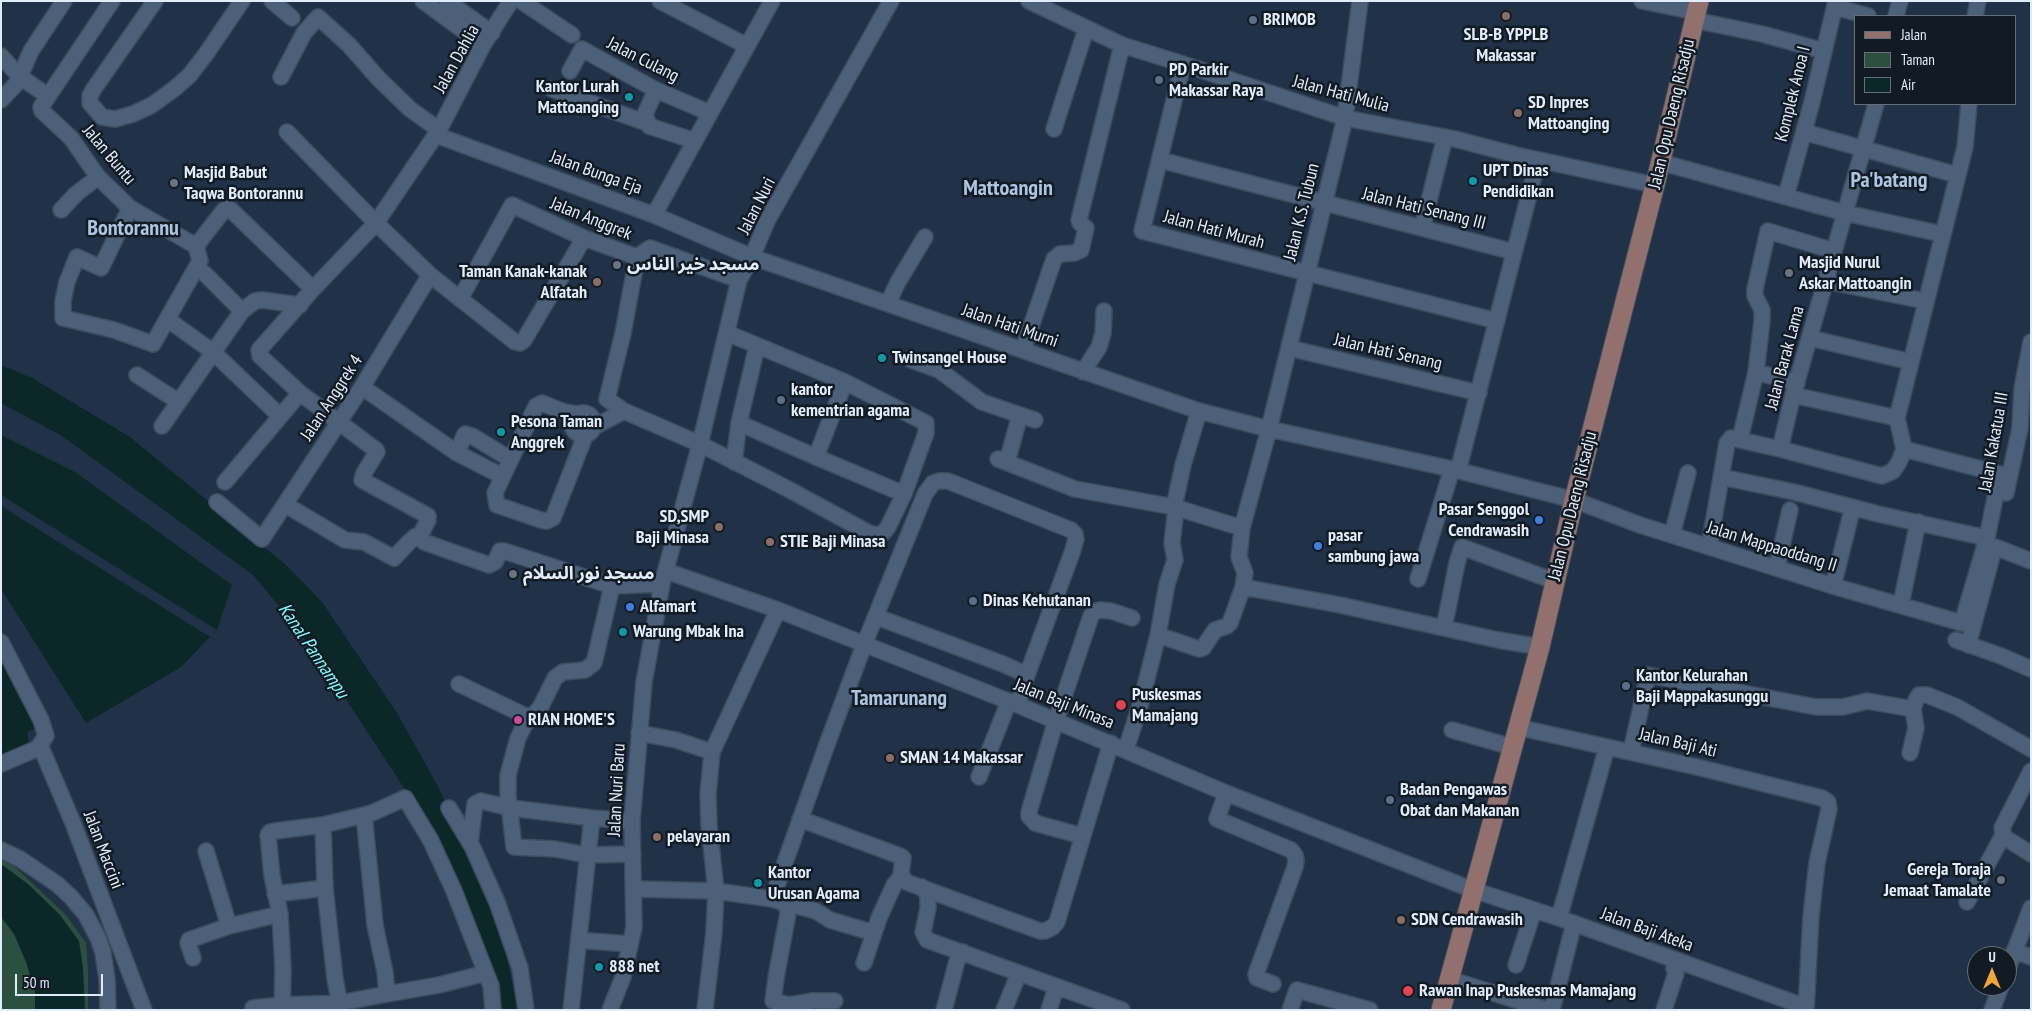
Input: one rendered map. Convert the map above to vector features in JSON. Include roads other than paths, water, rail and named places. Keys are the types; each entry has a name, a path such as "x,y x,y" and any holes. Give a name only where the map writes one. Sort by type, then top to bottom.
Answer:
{"main road":[{"name":"Jalan Opu Daeng Risadju","path":"1441,1010 1540,648 1554,581 1655,185 1696,11"}],"street":[{"path":"1,100 17,83 31,51 64,1"},
{"path":"45,102 112,1"},
{"path":"155,1 90,96 90,103 102,117 115,119 133,114 152,105 174,89 189,76 206,54 242,1"},
{"path":"272,1 292,18"},
{"path":"423,1 450,9 488,39"},
{"name":"Jalan Dahlia","path":"300,393 258,354 259,350 312,288 376,223 438,132 488,39 511,1"},
{"path":"521,1 572,35"},
{"path":"660,1 747,46"},
{"path":"654,215 772,1"},
{"name":"Jalan Nuri","path":"700,444 739,280 747,254 891,1"},
{"name":"Jalan Hati Mulia","path":"1029,1 1122,46 1183,64 1345,118 1446,137 1538,160 1655,185"},
{"name":"Jalan K.S. Tubun","path":"1243,587 1244,569 1239,557 1242,528 1269,429 1345,118 1360,1"},
{"path":"1642,1 1696,11 1762,34 1824,51"},
{"path":"1896,15 1900,1"},
{"path":"1975,15 1978,1"},
{"path":"1835,4 1865,15"},
{"name":"Komplek Anoa I","path":"1786,196 1804,132 1835,4"},
{"name":"Jalan Bunga Eja","path":"281,78 304,33 318,16 410,109 438,132 654,215 747,254"},
{"path":"1054,129 1086,29"},
{"path":"1023,350 1054,259 1060,254 1074,253 1081,250 1086,228 1079,220 1122,46"},
{"name":"Jalan Culang","path":"570,71 582,50 656,90 710,112"},
{"name":"Jalan Buntu","path":"1,56 45,102 42,111 71,138 95,172 130,208 196,246"},
{"path":"1160,160 1183,64"},
{"path":"552,89 647,123 649,126 695,141"},
{"path":"647,123 644,114 656,90"},
{"name":"Jalan Barak Lama","path":"1780,449 1795,389 1876,105"},
{"path":"1709,547 1727,442 1731,438 1882,476 1893,471 1899,462 1904,449 1897,418 1965,147 1969,105"},
{"path":"287,132 430,275 510,339 520,343 524,340 584,238"},
{"path":"1804,132 1958,175"},
{"path":"1422,228 1446,137"},
{"name":"Jalan Hati Senang III","path":"1160,160 1514,252"},
{"name":"Jalan Hati Murah","path":"1160,160 1142,231 1497,322"},
{"path":"1418,579 1479,393 1538,160"},
{"path":"1660,162 1845,213 1942,234"},
{"path":"61,210 95,172"},
{"name":"Jalan Anggrek","path":"460,299 512,206 584,238 637,258 608,399"},
{"path":"130,208 101,268 77,256 67,282 63,302 63,318 114,330 153,344 200,261 196,246 226,208 229,208 312,288"},
{"path":"1740,439 1756,372 1762,310 1755,296 1755,289 1768,230 1834,251"},
{"path":"888,303 898,282 925,237"},
{"path":"637,258 650,248 739,280"},
{"name":"Jalan Hati Murni","path":"747,254 1083,372 1199,410 1269,429 1455,470"},
{"path":"204,273 242,311"},
{"name":"Jalan Anggrek 4","path":"217,502 262,539 362,387 430,275"},
{"path":"1826,281 1925,301"},
{"path":"162,426 242,311 256,301 268,299 300,304"},
{"path":"1083,372 1099,347 1103,333 1104,311"},
{"path":"167,319 213,352 280,416"},
{"path":"624,411 580,425 545,403 538,404 502,476 495,493 496,502 500,507 541,520 547,521 553,518 580,425 608,399 624,411 700,444 868,533 877,535 883,533 888,527 904,494 926,433 926,423 845,382 727,333"},
{"path":"1810,338 1911,362"},
{"name":"Jalan Kakatua III","path":"1962,623 1991,542 2020,428 2022,389 2031,342"},
{"path":"734,462 739,422 757,346"},
{"name":"Jalan Hati Senang","path":"1289,348 1479,393"},
{"path":"912,360 939,370 982,402 1028,418 1002,461 1075,489 1175,508 1242,528"},
{"path":"1756,372 1795,389 1897,418"},
{"path":"137,375 179,402"},
{"path":"816,457 845,382"},
{"path":"362,387 457,453 502,476"},
{"path":"225,482 300,393 376,450 377,452 362,477 366,484 428,516 420,536"},
{"path":"1126,750 1140,706 1158,635 1167,584 1175,560 1172,543 1175,508 1183,465 1199,410"},
{"path":"739,422 904,494"},
{"path":"457,453 465,434 510,459"},
{"name":"Jalan Nuri Baru","path":"610,1010 623,976 634,927 632,821 644,682 664,577 700,444"},
{"name":"Jalan Kakatua III","path":"1904,449 2000,474 1991,542"},
{"name":"Jalan Mappaoddang II","path":"1455,470 1574,500 1672,536 1833,586 1962,623"},
{"path":"1672,536 1688,473"},
{"path":"1720,477 1794,492 1918,522 1991,542 2031,561"},
{"path":"779,901 800,819 864,645 877,617 925,494 932,483 938,481 948,481 1072,530 1076,539 1027,675 979,777"},
{"path":"286,505 345,540 364,542 394,558 408,542 416,536 420,536"},
{"path":"1777,568 1790,510"},
{"path":"1833,586 1851,514"},
{"path":"1901,604 1918,522"},
{"path":"420,536 430,546 485,564 493,563 500,550 612,586 664,577"},
{"path":"1991,542 1962,642 2031,669"},
{"path":"1444,628 1462,547 1554,581"},
{"name":"Jalan Baji Minasa","path":"664,577 778,610 1056,720 1226,793 1473,890"},
{"path":"612,586 594,663 585,670 563,672 560,674 540,708 524,724 518,738 508,775 508,796 511,808 514,847 556,849 587,855 633,854"},
{"path":"1158,635 1199,649 1203,648 1215,630 1230,623 1243,587 1340,605 1540,648"},
{"path":"705,1010 714,932 716,891 708,825 708,794 712,752 778,610"},
{"path":"1082,836 1035,822 1029,816 1056,720 1091,616 1100,610 1132,618"},
{"path":"877,617 1004,664 1027,675"},
{"path":"1,642 41,720 46,736 36,749 1,764"},
{"path":"1631,752 1648,675 1816,707 1838,708 1867,701 1913,709"},
{"path":"459,684 530,718"},
{"path":"1910,753 1916,728 1913,709 1918,697 1926,696 1956,707 2031,749"},
{"name":"Jalan Baji Ati","path":"1517,728 1631,752 1822,798 1828,802 1829,809 1817,863 1812,907 1806,1009"},
{"path":"1452,730 1512,747"},
{"path":"639,734 676,740 712,752"},
{"path":"901,877 906,882 1040,931 1049,930 1057,922 1111,743"},
{"name":"Jalan Maccini","path":"40,745 76,832 144,1010"},
{"path":"1559,918 1607,747"},
{"path":"1967,902 1991,854 2003,835 2004,824 2031,771"},
{"path":"1226,793 1217,819 1291,850 1295,855 1295,867 1256,974 1257,978 1273,984"},
{"path":"282,1007 283,969 280,914 275,894 268,835 270,832 323,825 364,815 406,798 431,841 454,891 491,986 493,1010"},
{"path":"470,843 473,811 476,803 481,800 511,808 632,821"},
{"path":"449,808 470,843 498,902 520,968 526,1010"},
{"path":"364,815 375,925 385,972 387,994"},
{"path":"571,1010 592,818"},
{"path":"800,819 903,858 901,877 894,885 864,963"},
{"path":"323,825 325,888 335,980 341,1006"},
{"path":"2003,835 2031,854"},
{"path":"1,850 26,862 57,884 72,897 86,916 99,940 104,959 108,985 108,1010"},
{"path":"206,851 229,926"},
{"path":"275,894 325,888"},
{"path":"922,888 926,891 928,898 924,936 926,940 1122,1010"},
{"path":"634,889 716,891 779,901 816,911 830,920 874,933"},
{"name":"Jalan Baji Ateka","path":"1473,890 1574,923 1676,964 1806,1009"},
{"path":"779,901 788,912 776,978 774,1001 789,1008 813,1001 835,1001"},
{"path":"2016,946 2031,908"},
{"path":"1516,965 1534,910"},
{"path":"194,958 188,943 189,940 229,926 280,914"},
{"path":"1552,1010 1574,923"},
{"path":"589,941 630,944"},
{"path":"944,1010 957,961 964,952"},
{"path":"2017,952 2031,957"},
{"path":"1659,1010 1657,1007 1669,971 1676,964"},
{"path":"1664,1010 1676,973 1676,964"},
{"path":"253,1008 341,1006 486,973"},
{"path":"1004,1010 1019,973"},
{"path":"1449,979 1547,1010"},
{"path":"1049,1010 1056,987"},
{"path":"1290,1010 1297,990 1370,1010"},
{"path":"1992,1010 1997,996"}],"water":[{"path":"1,365 32,378 130,437 286,565 322,602 397,713 439,788 501,930 518,1010 495,1010 408,794 315,652 279,606 253,575 62,436 1,403"},
{"path":"1,435 75,472 232,585 217,630 1,495"},
{"path":"1,506 210,637 181,667 86,723 1,589"},
{"path":"1,646 42,726 27,732 30,747 1,755"},
{"path":"1,864 28,884 60,915 79,941 83,968 85,1010 35,1010 35,991 26,962 14,934 1,917"}],"place":[{"name":"SLB-B YPPLB Makassar","path":"1506,16"},
{"name":"BRIMOB","path":"1253,20"},
{"name":"PD Parkir Makassar Raya","path":"1159,80"},
{"name":"Kantor Lurah Mattoanging","path":"629,97"},
{"name":"SD Inpres Mattoanging","path":"1518,113"},
{"name":"UPT Dinas Pendidikan","path":"1473,181"},
{"name":"Masjid Babut Taqwa Bontorannu","path":"174,183"},
{"name":"مسجد خير الناس","path":"617,265"},
{"name":"Masjid Nurul Askar Mattoangin","path":"1789,273"},
{"name":"Taman Kanak-kanak Alfatah","path":"597,282"},
{"name":"Twinsangel House","path":"882,358"},
{"name":"kantor kementrian agama","path":"781,400"},
{"name":"Pesona Taman Anggrek","path":"501,432"},
{"name":"Pasar Senggol Cendrawasih","path":"1539,520"},
{"name":"SD,SMP Baji Minasa","path":"719,527"},
{"name":"STIE Baji Minasa","path":"770,542"},
{"name":"pasar sambung jawa","path":"1318,546"},
{"name":"مسجد نور السلام","path":"513,574"},
{"name":"Dinas Kehutanan","path":"973,601"},
{"name":"Alfamart","path":"630,607"},
{"name":"Warung Mbak Ina","path":"623,632"},
{"name":"Kantor Kelurahan Baji Mappakasunggu","path":"1626,686"},
{"name":"Puskesmas Mamajang","path":"1121,705"},
{"name":"RIAN HOME'S","path":"518,720"},
{"name":"SMAN 14 Makassar","path":"890,758"},
{"name":"Badan Pengawas Obat dan Makanan","path":"1390,800"},
{"name":"pelayaran","path":"657,837"},
{"name":"Gereja Toraja Jemaat Tamalate","path":"2001,880"},
{"name":"Kantor Urusan Agama","path":"758,883"},
{"name":"SDN Cendrawasih","path":"1401,920"},
{"name":"888 net","path":"599,967"},
{"name":"Rawan Inap Puskesmas Mamajang","path":"1408,991"}],"district":[{"name":"Pa'batang","path":"1889,181"},
{"name":"Mattoangin","path":"1008,189"},
{"name":"Bontorannu","path":"133,229"},
{"name":"Tamarunang","path":"899,699"}],"water label":[{"name":"Kanal Pannampu","path":"313,651"}]}
